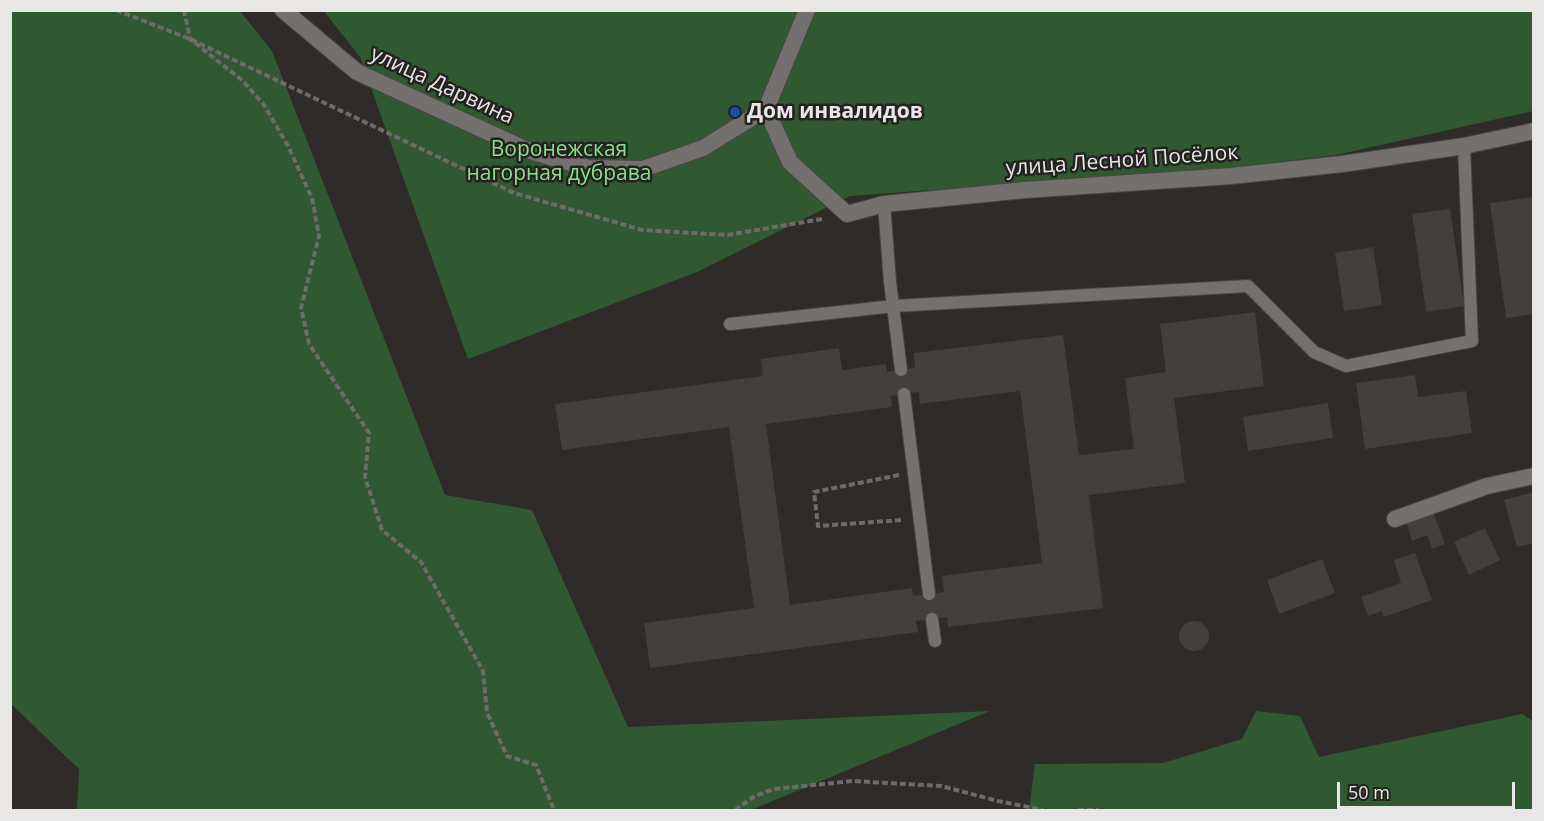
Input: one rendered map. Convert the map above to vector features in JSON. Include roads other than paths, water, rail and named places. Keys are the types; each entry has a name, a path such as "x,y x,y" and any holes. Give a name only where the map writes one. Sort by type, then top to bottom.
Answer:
{"street":[{"name":"улица Дарвина","path":"283,10 357,72 526,150 588,168 643,170 703,148 766,109"},
{"path":"766,109 807,10"},
{"name":"улица Лесной Посёлок","path":"766,109 790,162 847,214 884,204 1025,190 1231,176 1342,164 1464,146 1533,131"},
{"path":"1395,519 1487,486 1533,476"}],"lane":[{"path":"730,324 894,306 1248,286 1314,352 1346,366 1472,341 1464,146"},
{"path":"884,204 890,282 901,370"},
{"path":"904,394 929,594"},
{"path":"932,619 935,641"}],"place":[{"name":"Дом инвалидов","path":"735,112"}],"park label":[{"name":"Воронежская нагорная дубрава","path":"559,162"}]}
